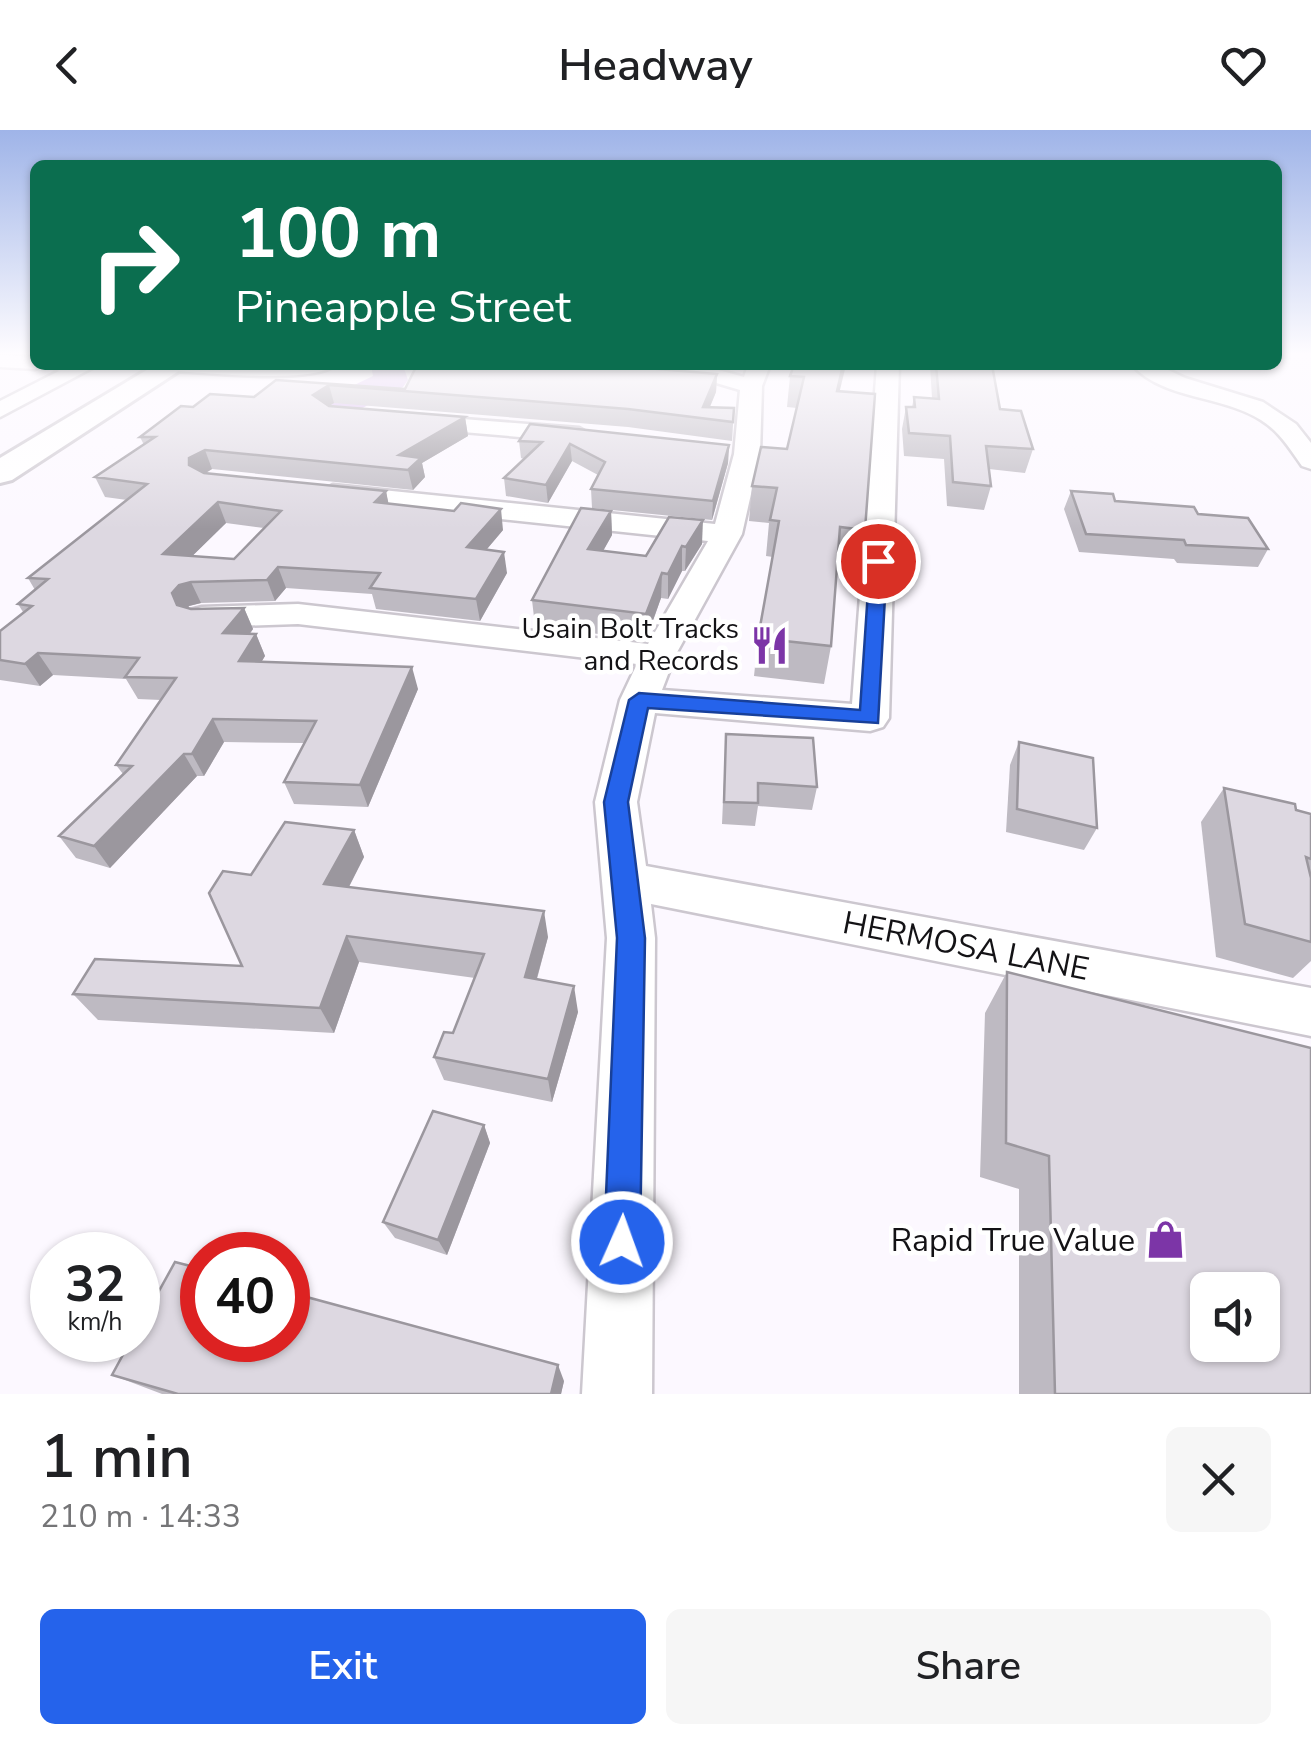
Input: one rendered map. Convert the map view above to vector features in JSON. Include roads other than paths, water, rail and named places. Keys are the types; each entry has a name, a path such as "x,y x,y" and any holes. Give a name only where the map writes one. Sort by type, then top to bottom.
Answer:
{"main road":[{"path":"0,472 99,411"}],"street":[{"path":"617,1394 631,938 616,802 639,700 658,656 727,534 747,411"},
{"path":"639,700 870,718 886,411"},
{"path":"1261,411 1286,426 1311,460"},
{"path":"389,419 610,436"},
{"path":"305,490 727,534"},
{"path":"202,617 298,614 658,656"},
{"name":"HERMOSA LANE","path":"622,880 1311,1012"}],"waterway":[{"path":"305,423 329,411"}],"place":[{"name":"Usain Bolt Tracks and Records","path":"769,645"},
{"name":"Rapid True Value","path":"1165,1240"}]}
